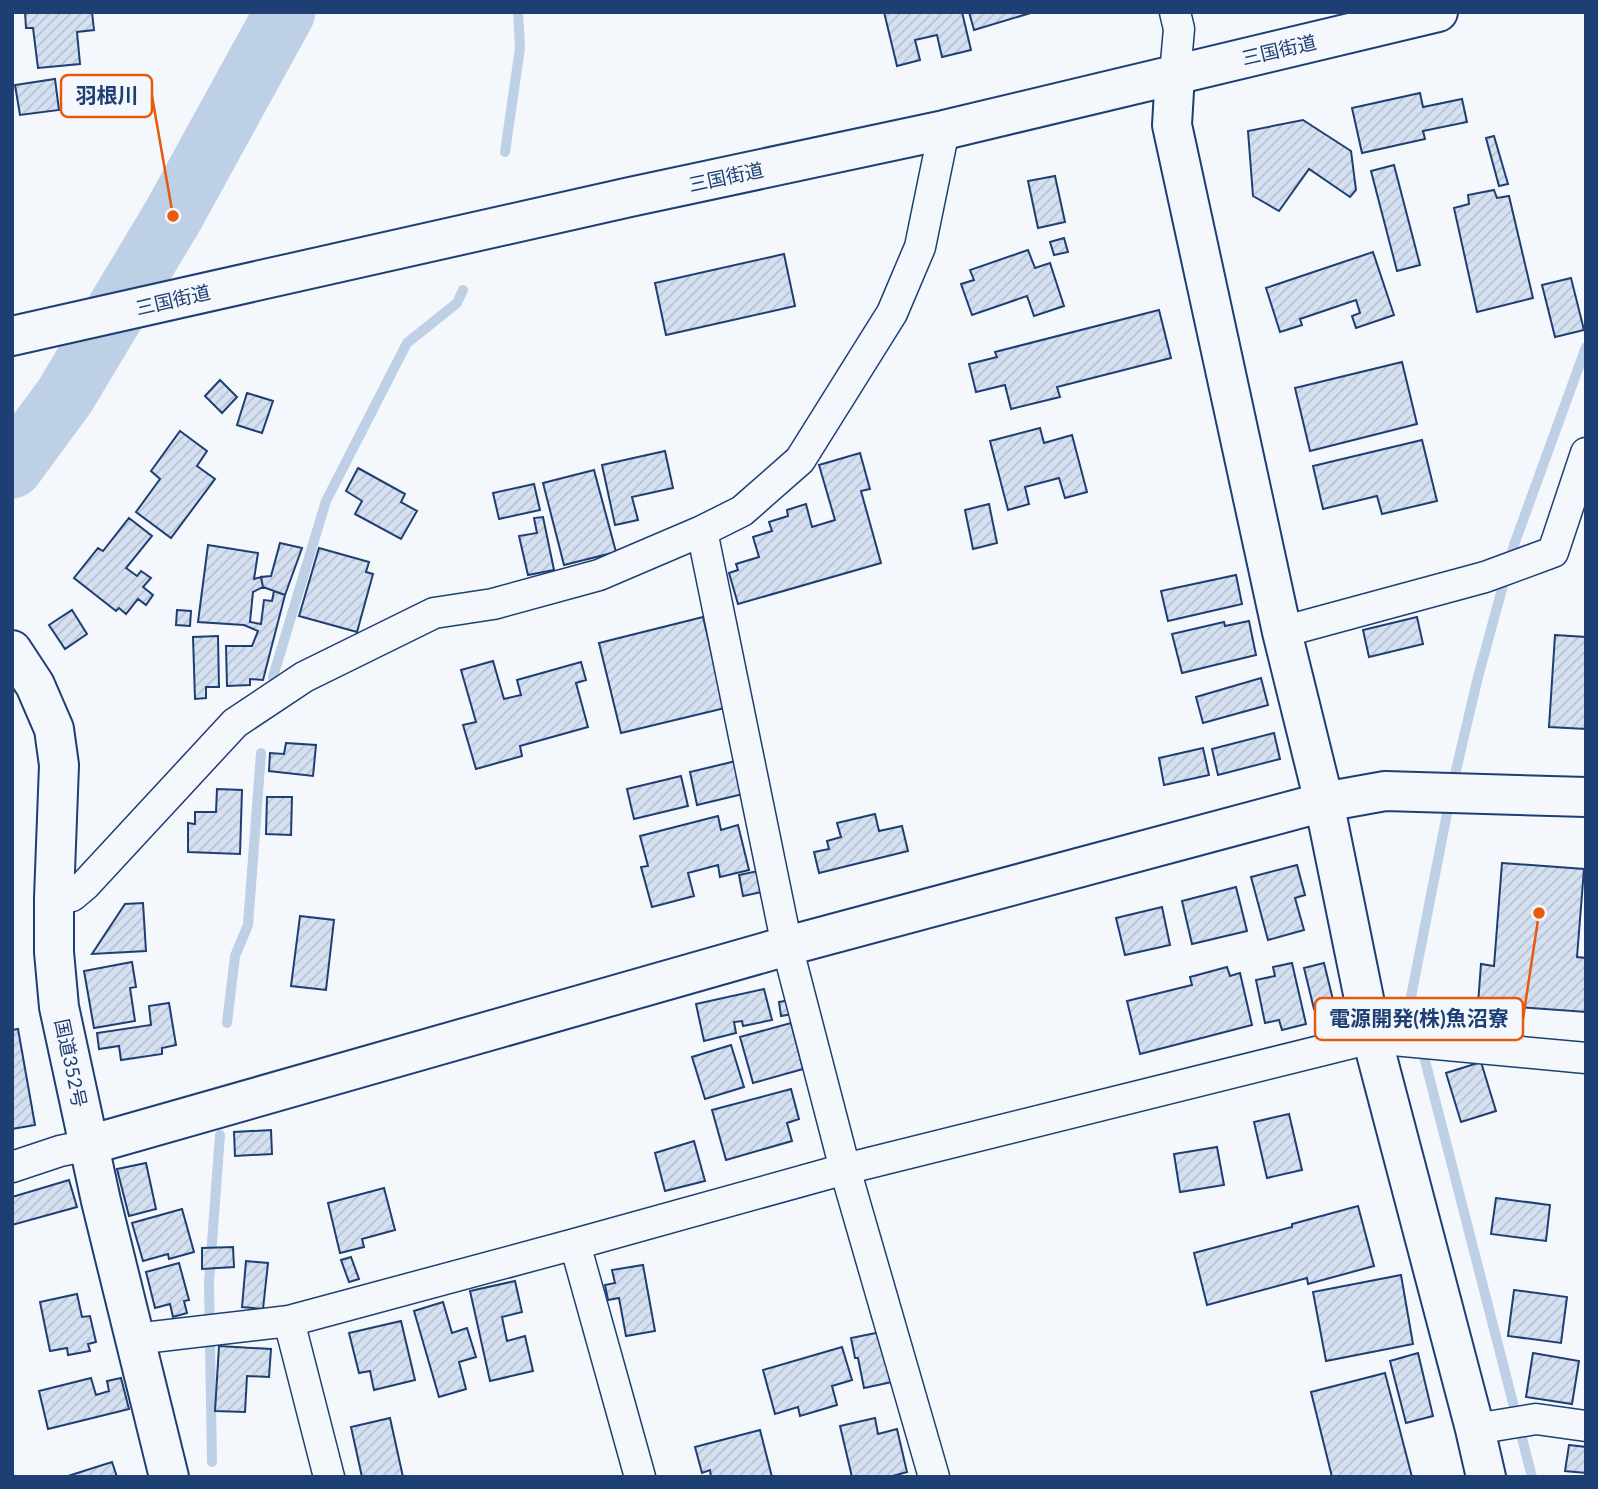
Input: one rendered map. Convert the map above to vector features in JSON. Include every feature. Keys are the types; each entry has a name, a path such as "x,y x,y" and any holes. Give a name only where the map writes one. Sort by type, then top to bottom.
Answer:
{"main road":[{"name":"三国街道","path":"12,335 616,200 944,131 1438,12"},
{"path":"1175,74 1172,125 1283,632 1324,802 1372,1038 1486,1477"},
{"name":"国道352号","path":"12,650 35,685 54,729 59,765 54,898 54,952 59,1007 101,1201 169,1477"},
{"path":"89,1145 787,946 1324,802 1385,791 1586,797"}],"street":[{"path":"1175,12 1179,29 1175,74"},
{"path":"54,898 72,896 85,886 235,723 304,677 434,612 493,604 599,575 743,511 800,460 892,313 920,247 944,131"},
{"path":"1283,632 1485,578 1552,552 1586,453"},
{"path":"702,531 787,946 845,1169 933,1477"},
{"path":"135,1339 289,1321 845,1169 1372,1038 1586,1058"},
{"path":"12,1167 60,1151 89,1145"},
{"path":"576,1244 640,1477"},
{"path":"289,1321 329,1477"},
{"path":"1475,1429 1536,1419 1586,1426"}],"building":[{"path":"25,12 92,12 94,30 77,32 80,64 38,68 33,28 26,28"},
{"path":"884,12 962,12 971,50 942,57 937,35 915,40 920,60 897,66"},
{"path":"969,12 1034,12 974,30"},
{"path":"55,79 59,110 20,115 15,85"},
{"path":"1420,93 1423,107 1462,99 1467,122 1423,131 1425,139 1362,153 1352,108"},
{"path":"1303,120 1351,151 1356,190 1350,197 1309,169 1279,211 1253,196 1248,131"},
{"path":"1494,136 1508,184 1499,186 1486,138"},
{"path":"1394,165 1420,265 1397,271 1371,171"},
{"path":"1055,176 1065,222 1038,228 1028,181"},
{"path":"1494,190 1497,198 1509,196 1533,298 1477,312 1454,208 1469,204 1468,195"},
{"path":"1064,238 1068,252 1054,255 1050,242"},
{"path":"1028,250 1035,268 1050,263 1064,306 1034,316 1027,296 972,315 961,284 974,280 970,270"},
{"path":"1373,252 1394,315 1356,328 1352,316 1360,313 1356,300 1300,319 1302,325 1280,332 1266,288"},
{"path":"784,254 795,306 666,335 655,283"},
{"path":"1571,278 1584,330 1555,337 1542,285"},
{"path":"1159,310 1171,358 1057,387 1060,397 1011,409 1005,385 976,392 969,364 997,357 995,352"},
{"path":"1402,362 1417,424 1310,451 1295,388"},
{"path":"220,380 237,397 222,413 205,396"},
{"path":"247,393 273,401 262,433 237,425"},
{"path":"1040,428 1044,443 1072,435 1087,492 1065,498 1059,478 1025,487 1029,504 1008,510 990,441"},
{"path":"180,431 207,451 197,466 215,479 171,538 136,512 160,479 151,471"},
{"path":"1422,440 1437,501 1382,514 1377,496 1323,509 1313,466"},
{"path":"665,451 673,488 632,497 638,520 615,525 602,465"},
{"path":"860,453 870,489 861,491 881,563 738,604 729,573 738,570 736,564 759,557 753,537 772,531 769,522 788,516 787,510 806,504 812,527 835,520 819,465"},
{"path":"358,468 405,494 401,502 417,511 401,539 355,514 362,501 346,491"},
{"path":"594,470 616,552 564,565 543,483"},
{"path":"534,484 540,510 499,519 493,493"},
{"path":"989,504 997,543 973,549 965,510"},
{"path":"543,517 554,570 528,575 519,536 537,533 534,518"},
{"path":"129,518 152,536 126,568 137,576 141,571 151,578 143,587 153,595 146,605 138,599 126,614 119,608 116,611 74,578 98,548 103,551"},
{"path":"280,543 302,548 285,595 263,587 261,577 271,576"},
{"path":"208,545 258,553 254,579 261,577 263,587 253,592 250,622 261,624 264,600 272,601 274,591 285,595 263,680 250,679 250,685 227,686 226,646 252,646 258,631 244,625 198,622"},
{"path":"319,548 369,562 366,572 373,574 357,632 299,616"},
{"path":"1236,575 1242,604 1168,621 1161,591"},
{"path":"72,610 87,634 65,649 49,625"},
{"path":"177,610 191,611 190,626 176,625"},
{"path":"703,617 725,708 621,733 599,643"},
{"path":"1417,617 1423,644 1369,657 1363,630"},
{"path":"1249,621 1256,655 1182,673 1172,634 1224,622 1225,626"},
{"path":"1555,635 1586,637 1586,729 1549,727"},
{"path":"218,636 219,687 206,687 206,698 195,699 193,637"},
{"path":"493,661 504,699 521,695 517,680 581,662 586,680 576,683 588,727 520,746 522,756 476,769 463,725 476,722 461,670"},
{"path":"1261,678 1268,705 1203,723 1196,697"},
{"path":"1274,733 1280,759 1218,775 1212,749"},
{"path":"286,743 316,745 313,776 269,771 270,753 284,754"},
{"path":"1203,748 1209,775 1164,785 1159,758"},
{"path":"736,761 743,794 697,805 690,772"},
{"path":"681,776 688,806 634,819 627,789"},
{"path":"217,789 242,790 240,854 188,852 188,823 195,824 195,812 216,812"},
{"path":"267,797 292,797 291,835 266,834"},
{"path":"875,814 879,831 902,826 908,851 819,873 814,852 829,849 827,841 841,837 837,823"},
{"path":"718,816 721,830 738,825 749,870 720,877 718,865 688,873 694,896 652,907 641,867 648,866 640,836"},
{"path":"1502,863 1584,869 1577,957 1586,958 1586,1012 1478,1004 1481,964 1494,966"},
{"path":"1297,865 1305,895 1295,898 1304,930 1268,940 1251,877"},
{"path":"768,869 771,890 743,896 739,875"},
{"path":"1236,887 1247,931 1192,944 1182,901"},
{"path":"143,903 146,951 92,954 125,904"},
{"path":"1162,907 1170,945 1125,955 1116,918"},
{"path":"300,916 334,920 326,990 291,986"},
{"path":"132,962 136,987 130,988 135,1021 94,1028 84,971"},
{"path":"1292,963 1306,1024 1282,1030 1279,1020 1265,1023 1256,980 1275,976 1273,967"},
{"path":"1324,963 1334,1004 1314,1009 1304,968"},
{"path":"1227,967 1230,976 1240,973 1252,1025 1140,1054 1127,1001 1192,985 1190,977"},
{"path":"764,989 772,1020 743,1026 742,1021 734,1022 736,1033 704,1041 696,1004"},
{"path":"795,999 798,1013 781,1016 779,1002"},
{"path":"169,1003 176,1045 162,1048 162,1054 121,1060 119,1046 99,1049 97,1033 151,1025 149,1006"},
{"path":"791,1023 803,1069 753,1083 740,1037"},
{"path":"18,1029 35,1125 12,1129 12,1030"},
{"path":"731,1045 744,1087 705,1099 692,1057"},
{"path":"1481,1062 1496,1111 1461,1122 1446,1073"},
{"path":"791,1089 799,1119 787,1123 792,1141 726,1160 712,1110"},
{"path":"1289,1114 1302,1170 1267,1178 1254,1122"},
{"path":"271,1130 272,1154 235,1156 234,1132"},
{"path":"694,1141 705,1181 665,1191 655,1153"},
{"path":"1217,1147 1224,1185 1180,1192 1174,1154"},
{"path":"146,1163 156,1209 129,1216 117,1169"},
{"path":"69,1180 77,1207 12,1225 12,1197"},
{"path":"384,1188 395,1230 362,1239 364,1247 340,1253 328,1203"},
{"path":"1496,1198 1550,1205 1546,1241 1491,1234"},
{"path":"1358,1206 1374,1266 1308,1284 1307,1278 1207,1305 1194,1253"},
{"path":"182,1209 194,1252 169,1259 168,1254 143,1261 132,1223"},
{"path":"233,1247 234,1267 202,1269 202,1248"},
{"path":"351,1257 359,1279 349,1282 341,1260"},
{"path":"246,1261 268,1263 263,1309 242,1307"},
{"path":"179,1263 189,1300 184,1301 187,1313 173,1317 170,1304 155,1308 146,1272"},
{"path":"643,1265 655,1331 626,1336 619,1298 608,1300 605,1285 615,1283 612,1270"},
{"path":"1401,1275 1413,1344 1326,1361 1313,1292"},
{"path":"515,1281 522,1312 502,1317 507,1341 525,1336 533,1371 490,1381 470,1291"},
{"path":"1514,1290 1567,1297 1561,1343 1508,1336"},
{"path":"77,1294 82,1317 90,1316 96,1342 88,1344 90,1351 68,1355 67,1348 50,1351 40,1302"},
{"path":"443,1302 452,1333 467,1328 476,1357 459,1362 466,1389 439,1397 414,1311"},
{"path":"401,1321 415,1380 374,1390 370,1371 359,1373 349,1333"},
{"path":"881,1332 892,1382 864,1388 851,1338"},
{"path":"219,1346 271,1349 269,1377 247,1376 245,1412 215,1411"},
{"path":"842,1347 852,1380 832,1386 837,1405 800,1416 798,1407 775,1414 763,1370"},
{"path":"1418,1353 1433,1416 1406,1423 1390,1361"},
{"path":"1533,1353 1579,1361 1572,1404 1526,1397"},
{"path":"1385,1373 1412,1477 1332,1477 1311,1392"},
{"path":"91,1378 96,1395 109,1391 107,1381 121,1378 129,1409 48,1429 39,1391"},
{"path":"390,1418 403,1477 362,1477 351,1427"},
{"path":"875,1418 878,1434 897,1429 907,1472 889,1477 852,1477 840,1426"},
{"path":"760,1430 772,1477 711,1477 710,1470 702,1473 695,1447"},
{"path":"1569,1445 1586,1447 1586,1473 1565,1471"},
{"path":"112,1462 117,1477 68,1476"}],"waterway":[{"path":"12,468 65,396 173,216 285,12"},
{"path":"505,152 520,48 518,12"},
{"path":"273,677 326,501 407,343 457,303 463,290"},
{"path":"1532,1477 1410,1002 1453,783 1478,677 1514,545 1586,347"},
{"path":"227,1023 235,956 248,925 261,753"},
{"path":"212,1462 209,1283 220,1135"}],"place":[{"name":"羽根川","path":"173,216"},
{"name":"電源開発(株)魚沼寮","path":"1539,913"}]}
